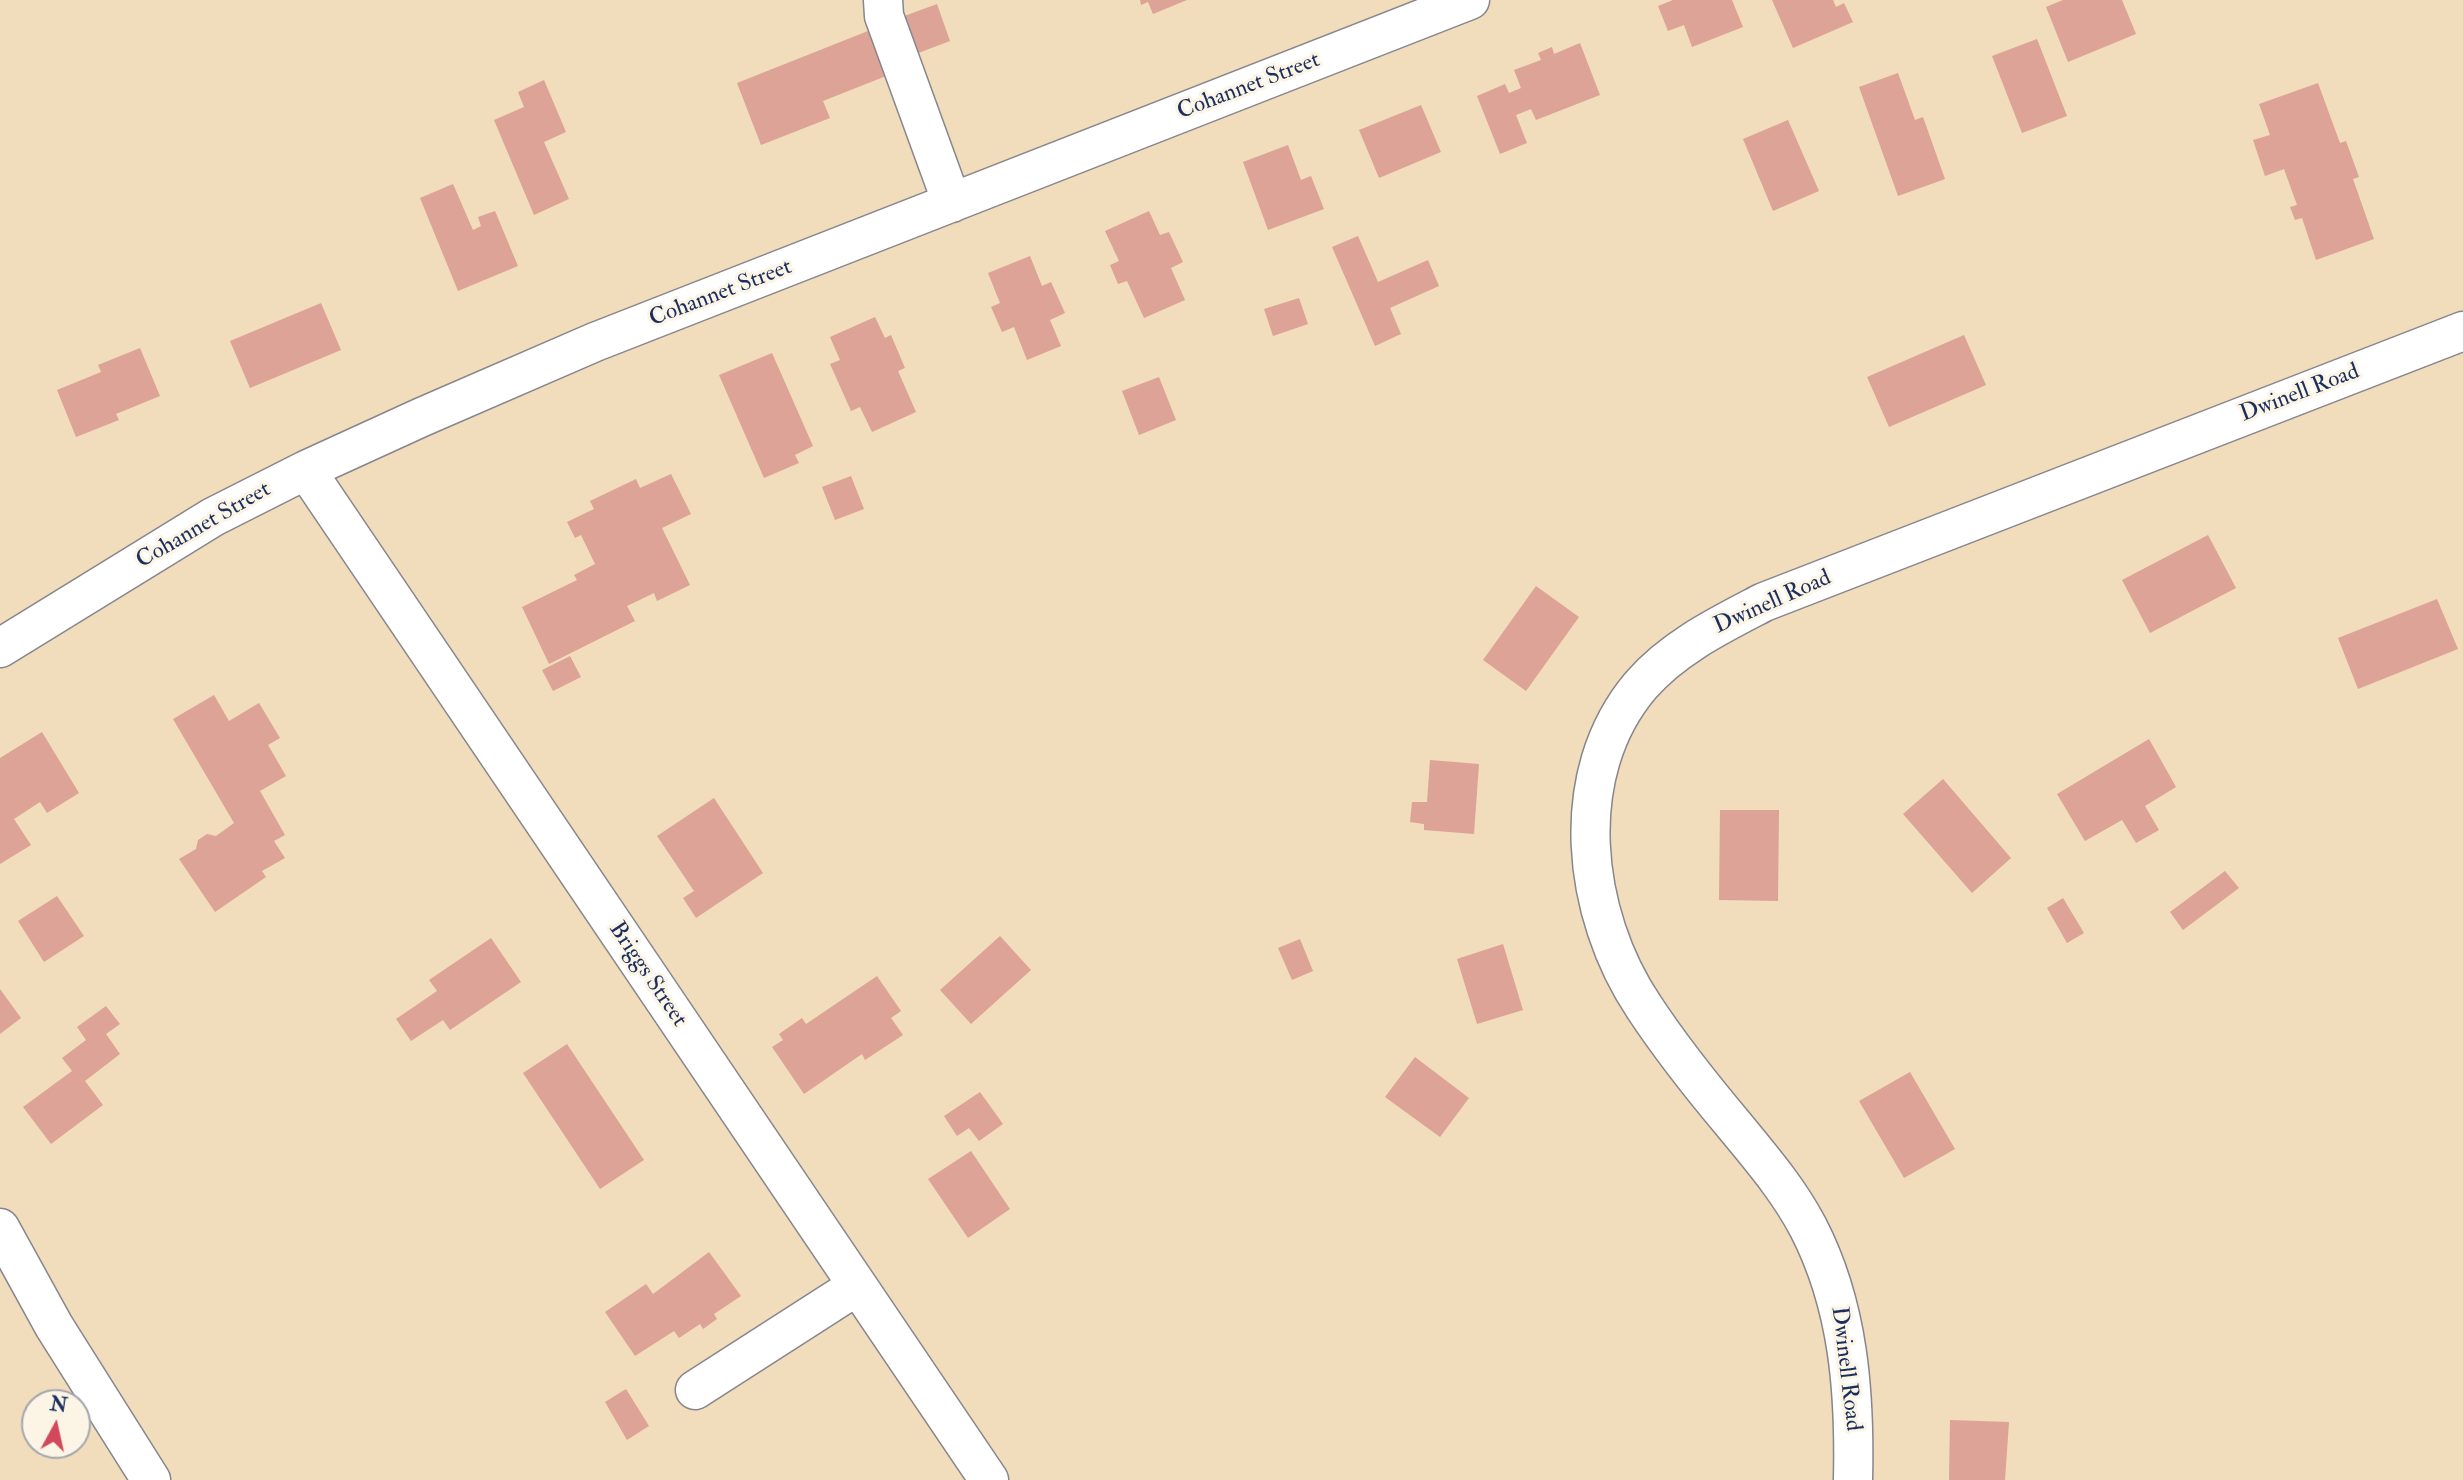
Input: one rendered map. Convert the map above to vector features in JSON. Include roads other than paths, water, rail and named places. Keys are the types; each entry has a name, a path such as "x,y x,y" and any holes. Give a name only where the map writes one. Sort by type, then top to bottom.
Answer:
{"street":[{"path":"883,0 884,16 952,203"},
{"name":"Cohannet Street","path":"0,648 213,517 306,470 538,366 1470,0"},
{"name":"Dwinell Road","path":"1853,1480 1855,1427 1846,1342 1837,1301 1809,1230 1791,1196 1764,1159 1705,1089 1642,1005 1618,961 1606,929 1592,865 1591,816 1598,767 1615,721 1642,684 1679,651 1764,602 2463,331"},
{"name":"Briggs Street","path":"306,470 989,1480"},
{"path":"0,1228 54,1326 151,1480"},
{"path":"695,1390 858,1286"}]}
